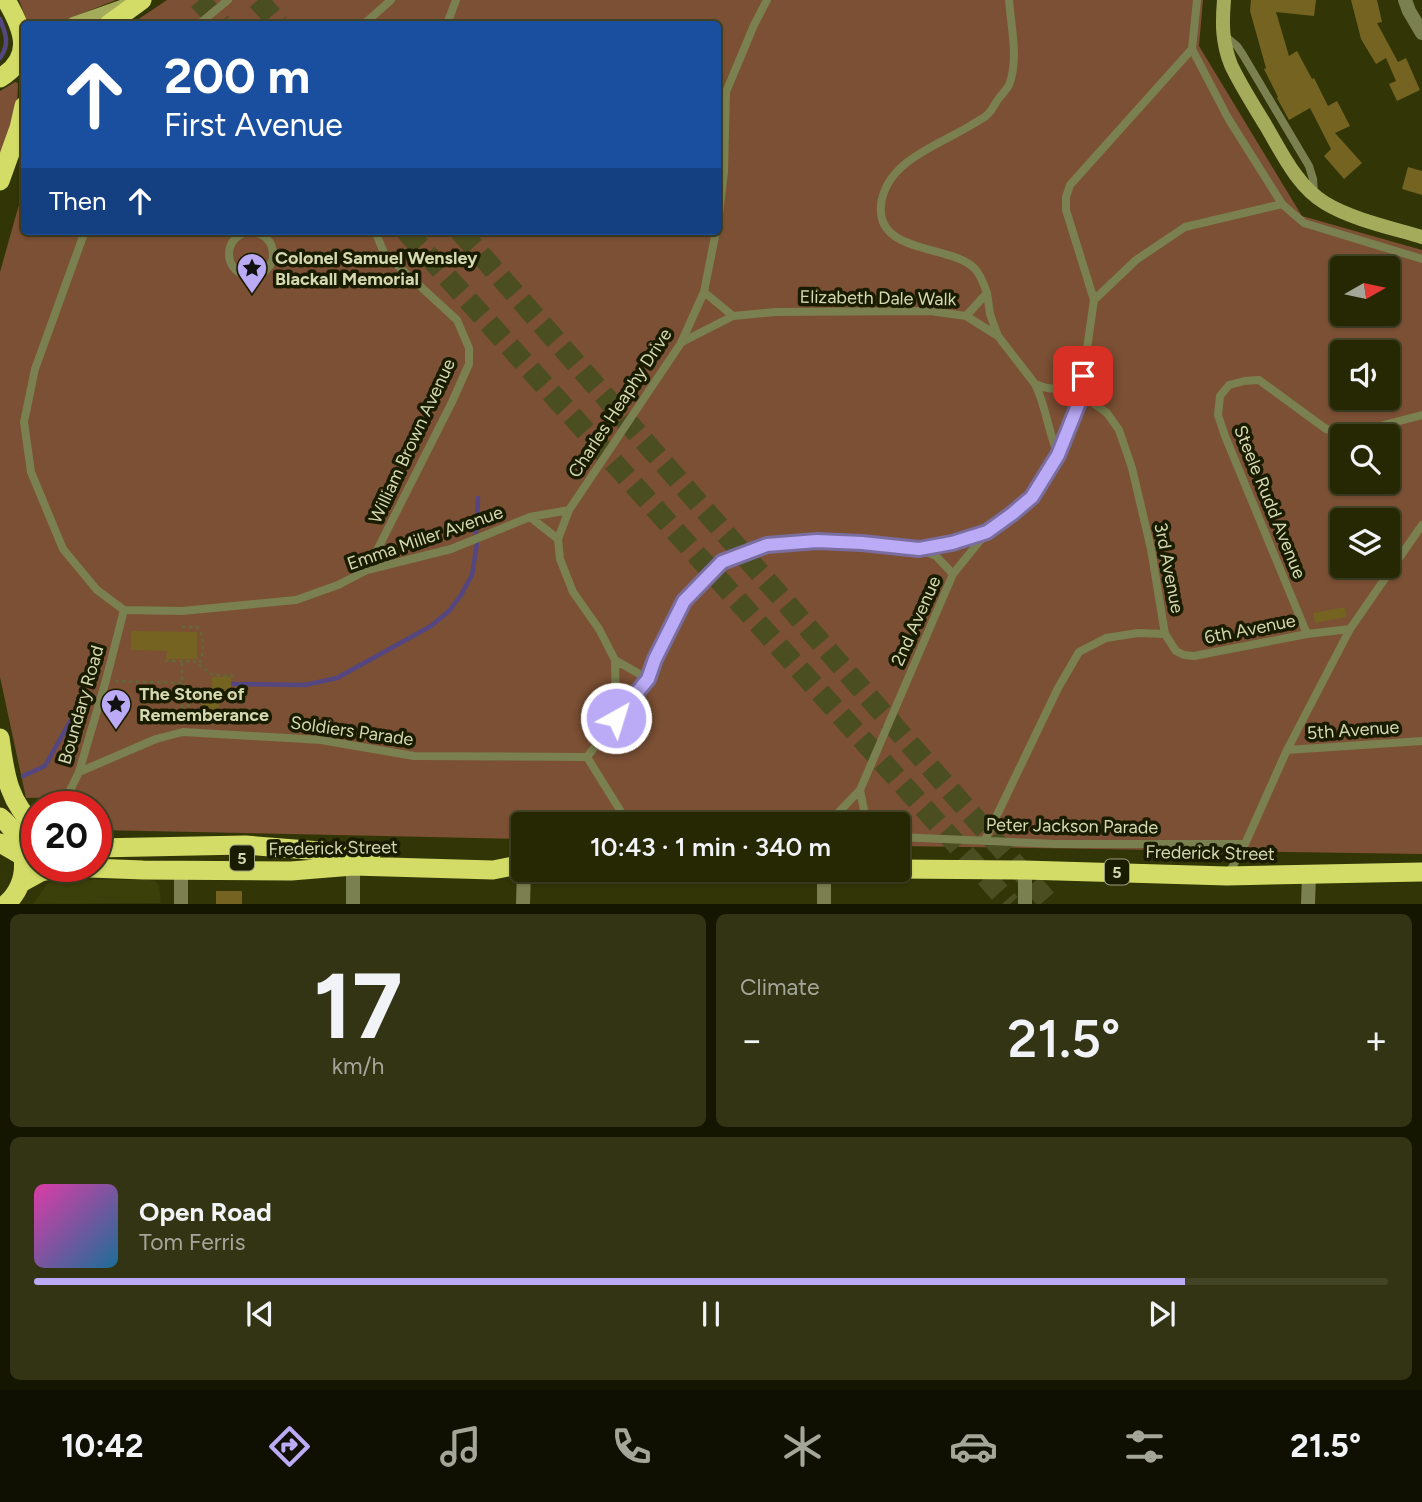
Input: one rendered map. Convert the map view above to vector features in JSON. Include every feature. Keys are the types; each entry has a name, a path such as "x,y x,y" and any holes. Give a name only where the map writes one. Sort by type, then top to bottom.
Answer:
{"highway":[{"path":"6,0 21,37"},
{"path":"112,21 140,0"},
{"path":"0,78 21,57"},
{"path":"0,181 21,119"},
{"path":"0,181 21,145"},
{"path":"0,738 10,790 21,811"},
{"path":"3,824 21,835"},
{"path":"3,824 21,854"},
{"path":"3,824 19,841 24,870 17,893 6,904"},
{"name":"Frederick Street","path":"112,849 245,845 373,856 511,862"},
{"name":"5","path":"112,853 131,859 324,860 353,866"},
{"name":"Frederick Street","path":"22,883 41,872 57,867 291,871 353,866 493,870 511,866"},
{"name":"Frederick Street","path":"910,869 1227,876 1422,872"}],"main road":[{"path":"81,21 140,0"},
{"path":"1224,0 1224,46 1238,80 1291,169 1314,195 1332,207 1422,237"}],"street":[{"path":"1405,0 1422,33"},
{"path":"353,866 353,904"},
{"path":"181,870 181,904"},
{"path":"1025,870 1025,904"},
{"name":"Frederick Street","path":"1395,873 1422,880"},
{"path":"1308,904 1309,874"},
{"path":"523,904 524,882"},
{"path":"824,882 824,904"}],"lane":[{"path":"203,21 228,0"},
{"path":"367,21 391,0"},
{"path":"448,21 456,0"},
{"path":"721,198 726,92 767,0"},
{"path":"998,336 980,275 974,267 965,261 893,236 883,220 881,206 889,180 917,154 986,116 1009,85 1014,57 1009,0"},
{"path":"1197,0 1192,49 1228,118 1282,204 1304,223 1422,259"},
{"path":"1192,49 1070,185 1066,197 1066,211 1094,300 1136,260 1185,227 1282,204"},
{"path":"84,235 35,369 24,422 31,472 63,549 97,590 124,610"},
{"path":"242,235 232,243 229,257 235,270 255,276 268,269 274,255 273,247 262,235"},
{"name":"William Brown Avenue","path":"367,570 469,364 469,348 457,320 384,253 377,235"},
{"name":"Charles Heaphy Drive","path":"558,539 569,509 681,343 704,292 715,235"},
{"path":"681,343 733,316 704,292"},
{"path":"966,316 986,293"},
{"name":"2nd Avenue","path":"860,790 953,574 987,532 1032,497 1058,455 1082,395 1094,300"},
{"name":"Elizabeth Dale Walk","path":"733,316 775,312 930,312 966,316 998,336 1035,384 1042,397 1058,455"},
{"path":"1035,384 1047,389 1059,389 1083,376"},
{"name":"Steele Rudd Avenue","path":"1307,634 1225,436 1218,415 1220,396 1229,385 1259,380 1326,429 1349,433 1422,415"},
{"name":"3rd Avenue","path":"985,840 1058,688 1079,652 1106,638 1138,633 1165,634 1151,549 1132,468 1119,430 1107,413 1082,395"},
{"name":"Emma Miller Avenue","path":"124,610 182,611 296,600 338,585 367,570 451,549 530,517 569,509"},
{"path":"530,517 558,539 560,559 573,592 599,629 615,660 616,718"},
{"path":"1227,876 1245,844 1287,750 1350,629 1422,525"},
{"path":"622,812 587,757 648,679 684,601 722,562 767,545 805,542 862,543 919,549 952,543 987,532"},
{"path":"919,549 936,556 953,574"},
{"name":"Boundary Road","path":"70,791 79,772 124,610"},
{"name":"6th Avenue","path":"1165,634 1175,651 1194,656 1307,634 1350,629"},
{"path":"615,660 648,679"},
{"name":"Soldiers Parade","path":"79,772 156,738 183,733 321,740 414,757 587,757"},
{"name":"5th Avenue","path":"1287,750 1422,741"},
{"path":"839,812 860,790"},
{"path":"860,790 864,812"},
{"name":"Peter Jackson Parade","path":"910,837 1056,844 1245,844"}],"path":[{"path":"183,626 197,627 202,634 202,659 198,664"},
{"path":"182,660 183,733"},
{"path":"165,661 194,661 213,675 236,676"},
{"path":"106,680 182,684"},
{"path":"182,711 201,694 211,694"}],"shaded area":[{"path":"19,0 116,0 64,21 27,21"},
{"path":"167,0 1203,0 1199,46 1302,216 1422,250 1422,854 910,846 910,812 511,812 511,839 112,830 112,791 24,791 0,677 0,272 21,200 21,235 721,235 721,21 136,21"},
{"path":"15,82 18,83 17,109 0,158 0,91"},
{"path":"112,880 155,881 159,886 161,903 33,904 48,883 112,882"}],"building":[{"path":"1251,0 1316,0 1314,16 1276,12 1289,56 1297,51 1328,106 1337,101 1350,126 1335,133 1362,163 1344,179 1324,156 1331,149 1310,108 1289,120 1277,98 1264,69 1266,68 1250,11"},
{"path":"1351,0 1377,0 1382,22 1377,23 1398,62 1406,58 1420,90 1397,101 1389,84 1396,81 1386,58 1376,64 1361,39"},
{"path":"1408,167 1422,171 1422,195 1402,189"},
{"path":"1345,607 1346,617 1315,623 1313,613"},
{"path":"131,631 197,632 197,659 166,659 167,651 131,650"},
{"path":"212,677 231,677 231,691 212,691"},
{"path":"201,700 219,700 219,721 201,721"},
{"path":"216,891 242,891 242,904 216,904"}],"waterway":[{"path":"0,19 6,39 0,58"},
{"path":"476,533 478,498"},
{"path":"232,684 305,685 337,678 431,626 449,611 461,595 472,575 477,544"},
{"path":"23,776 45,766 81,702 88,695"}],"tunnel":[{"path":"199,0 218,21"},
{"path":"258,0 276,21"},
{"path":"410,235 1010,904"},
{"path":"464,235 1050,904"}],"place":[{"name":"Colonel Samuel Wensley Blackall Memorial","path":"252,295"},
{"name":"The Stone of Rememberance","path":"116,731"}],"route":[{"path":"616,718 648,679 684,601 722,562 767,545 817,541 919,549 952,543 987,532 1012,514 1032,497 1058,455 1082,395 1083,376"}]}
